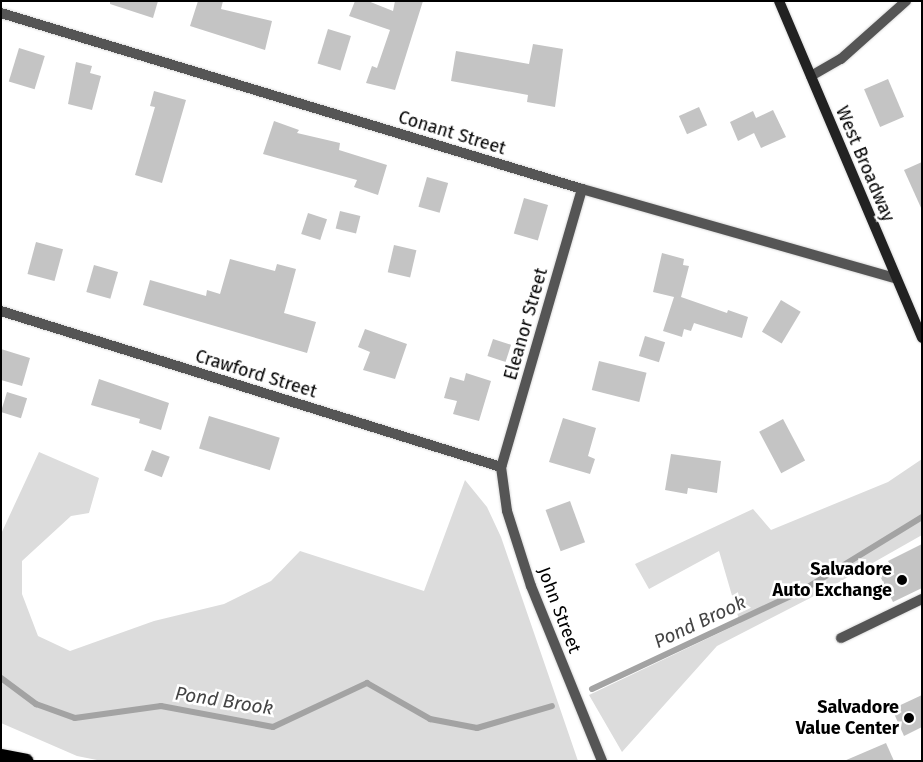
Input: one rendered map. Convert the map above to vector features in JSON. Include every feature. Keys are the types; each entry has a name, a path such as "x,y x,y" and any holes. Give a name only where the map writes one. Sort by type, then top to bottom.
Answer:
{"highway":[{"path":"1,756 26,761"}],"main road":[{"name":"West Broadway","path":"779,1 922,338"}],"street":[{"path":"811,76 839,61 906,1"},
{"name":"Conant Street","path":"1,13 582,190 895,278"},
{"name":"Eleanor Street","path":"501,468 582,190"},
{"name":"Crawford Street","path":"1,311 501,468"},
{"name":"John Street","path":"501,468 507,511 531,586 602,761"},
{"path":"841,638 922,599"}],"shaded area":[{"path":"39,452 99,478 89,513 71,516 22,561 22,594 38,636 70,651 154,621 224,604 271,581 300,551 424,591 465,480 487,507 501,537 578,761 102,761 77,756 1,723 1,534"},
{"path":"922,459 922,535 818,594 717,646 622,752 589,695 740,623 719,551 649,589 635,564 753,509 771,530 888,482"}],"building":[{"path":"110,1 158,1 153,18 110,4"},
{"path":"198,1 223,1 221,9 272,21 265,50 190,26"},
{"path":"355,1 368,1 393,11 395,1 423,1 395,90 366,83 372,66 377,68 390,30 349,16"},
{"path":"328,29 351,36 340,70 317,63"},
{"path":"533,44 563,49 555,107 527,102 528,95 451,81 456,51 529,64"},
{"path":"19,48 45,56 35,89 9,81"},
{"path":"76,62 92,66 90,73 101,76 92,110 68,104"},
{"path":"888,79 904,117 880,127 864,89"},
{"path":"154,91 186,100 162,183 135,175 155,107 150,106"},
{"path":"699,107 707,125 687,134 679,116"},
{"path":"773,110 786,137 761,148 754,133 738,141 730,122 753,111 756,118"},
{"path":"274,121 299,130 297,133 340,143 339,150 387,165 378,195 354,187 357,180 263,154"},
{"path":"922,162 922,210 904,170"},
{"path":"427,177 448,183 440,213 418,207"},
{"path":"524,198 548,205 538,240 514,234"},
{"path":"340,211 360,216 356,234 336,228"},
{"path":"308,213 327,219 320,240 301,234"},
{"path":"36,242 63,249 55,281 27,274"},
{"path":"394,245 416,250 410,277 388,272"},
{"path":"662,253 684,259 683,265 689,266 681,297 727,313 728,310 748,317 742,338 694,323 691,331 684,329 682,337 663,331 674,297 653,292"},
{"path":"230,259 275,271 277,264 296,269 284,313 316,322 307,353 143,305 150,280 206,296 207,290 220,294"},
{"path":"94,265 118,272 110,299 86,292"},
{"path":"781,300 801,312 782,344 762,332"},
{"path":"365,329 407,344 395,379 363,370 370,352 358,347"},
{"path":"645,336 665,342 659,362 639,356"},
{"path":"493,339 511,345 506,362 487,356"},
{"path":"1,349 30,358 22,386 1,380"},
{"path":"599,361 647,373 639,402 592,390"},
{"path":"466,373 491,381 479,421 453,414 457,401 444,398 450,377 464,381"},
{"path":"99,379 169,403 161,430 139,423 140,419 91,405"},
{"path":"7,392 27,398 21,418 1,412"},
{"path":"209,416 280,438 270,470 199,449"},
{"path":"563,418 596,428 588,456 595,459 590,474 549,462"},
{"path":"783,419 805,460 781,473 759,432"},
{"path":"152,450 170,457 162,477 144,471"},
{"path":"671,454 721,461 717,493 688,488 687,494 665,490"},
{"path":"570,501 585,542 561,551 546,510"},
{"name":"Salvadore Auto Exchange","path":"922,544 922,588 893,602 878,572 891,566 888,561"},
{"name":"Salvadore Value Center","path":"922,695 922,727 904,736 892,709"},
{"path":"886,743 894,761 844,761"}],"waterway":[{"name":"Pond Brook","path":"592,689 803,590 922,517"},
{"name":"Pond Brook","path":"1,678 36,704 75,718 161,706 273,727 367,683 430,719 477,728 552,706"}],"place":[{"name":"Salvadore Auto Exchange","path":"902,580"},
{"name":"Salvadore Value Center","path":"909,718"}]}
